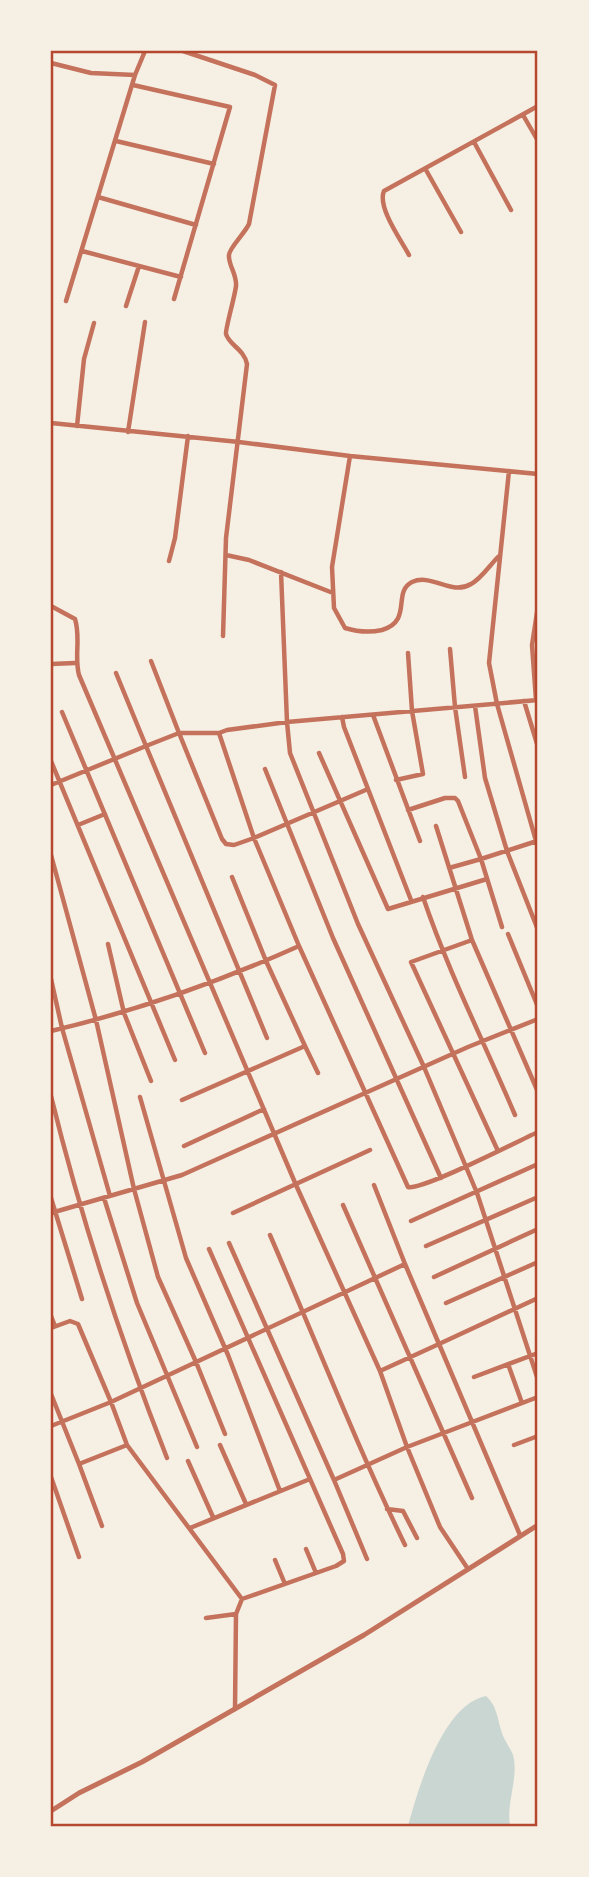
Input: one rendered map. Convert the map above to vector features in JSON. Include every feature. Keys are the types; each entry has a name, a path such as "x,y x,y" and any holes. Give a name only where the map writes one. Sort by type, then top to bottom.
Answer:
{"street":[{"path":"66,301 135,75 145,51"},
{"path":"183,51 256,75 275,85 249,224 229,256 236,285 225,332 245,355 247,364 226,555 223,636"},
{"path":"51,63 90,73 135,75"},
{"path":"133,85 230,107 174,299"},
{"path":"409,255 383,207 384,191 538,106"},
{"path":"523,114 538,141"},
{"path":"116,141 214,164"},
{"path":"474,142 511,210"},
{"path":"426,170 461,232"},
{"path":"98,197 196,225"},
{"path":"82,251 181,277"},
{"path":"126,306 139,267"},
{"path":"128,432 145,323"},
{"path":"77,426 84,359 94,324"},
{"path":"51,423 538,474"},
{"path":"169,562 175,538 188,436"},
{"path":"349,456 332,567 334,608 345,628 355,632 372,632 396,623 405,589 413,582 432,581 452,588 461,588 472,584 498,556"},
{"path":"509,471 498,556 489,663 497,704 538,848"},
{"path":"226,555 249,560 333,593"},
{"path":"281,572 290,753 316,812 358,924 424,1067 477,1193 538,1380"},
{"path":"51,606 75,619 78,628 75,663 296,1185 380,1371 440,1527 468,1569"},
{"path":"51,785 179,733 219,733 222,730 287,722 537,700 532,645 538,606"},
{"path":"450,649 455,708 466,777"},
{"path":"396,780 423,774 412,711 408,653"},
{"path":"151,661 226,844 234,845 254,838 368,789"},
{"path":"51,664 75,663"},
{"path":"116,673 267,1038"},
{"path":"524,701 538,747"},
{"path":"475,706 485,778 508,851 538,930"},
{"path":"62,712 205,1053"},
{"path":"373,715 420,841"},
{"path":"342,717 411,900"},
{"path":"219,733 254,838 299,946 408,1187 415,1188 441,1178 538,1132"},
{"path":"319,753 388,909 487,879"},
{"path":"51,761 175,1060"},
{"path":"265,769 285,824 441,1178"},
{"path":"408,810 445,798 455,798 458,801 481,859 502,927"},
{"path":"78,825 105,814"},
{"path":"436,826 472,940 538,1092"},
{"path":"449,868 537,841"},
{"path":"51,855 96,1020 134,1189 158,1278 225,1434"},
{"path":"232,877 266,961 318,1073"},
{"path":"423,897 441,951 484,1041 515,1115"},
{"path":"508,934 538,1007"},
{"path":"472,940 411,962 498,1151"},
{"path":"108,944 124,1013 151,1081"},
{"path":"51,1031 151,1004 299,946"},
{"path":"51,979 137,1303 197,1447"},
{"path":"53,1212 182,1175 452,1054 538,1019"},
{"path":"182,1100 305,1046"},
{"path":"51,1096 81,1204 139,1389 167,1458"},
{"path":"140,1097 186,1258 280,1491"},
{"path":"184,1146 264,1109"},
{"path":"233,1213 370,1150"},
{"path":"411,1221 538,1164"},
{"path":"374,1185 520,1535"},
{"path":"426,1246 538,1197"},
{"path":"51,1198 53,1212 82,1299"},
{"path":"343,1205 471,1498"},
{"path":"434,1277 538,1229"},
{"path":"270,1235 366,1466 405,1545"},
{"path":"229,1243 367,1559"},
{"path":"209,1249 344,1561 242,1599 236,1614 235,1709"},
{"path":"446,1303 538,1262"},
{"path":"51,1426 111,1402 405,1264"},
{"path":"380,1371 538,1298"},
{"path":"51,1316 53,1327 71,1321 78,1324 127,1445 242,1599"},
{"path":"474,1377 538,1353"},
{"path":"508,1364 522,1404"},
{"path":"51,1394 102,1526"},
{"path":"334,1480 407,1447 538,1397"},
{"path":"514,1445 538,1436"},
{"path":"79,1464 127,1445"},
{"path":"220,1445 246,1504"},
{"path":"188,1461 213,1517"},
{"path":"51,1477 79,1557"},
{"path":"190,1528 310,1479"},
{"path":"387,1509 403,1511 416,1538"},
{"path":"51,1811 364,1635 538,1525"},
{"path":"306,1549 316,1573"},
{"path":"275,1560 285,1584"},
{"path":"206,1618 236,1614"}],"shaded area":[{"path":"486,1696 495,1708 502,1733 513,1755 510,1826 408,1826 418,1791 445,1731 457,1714 471,1702"}]}
